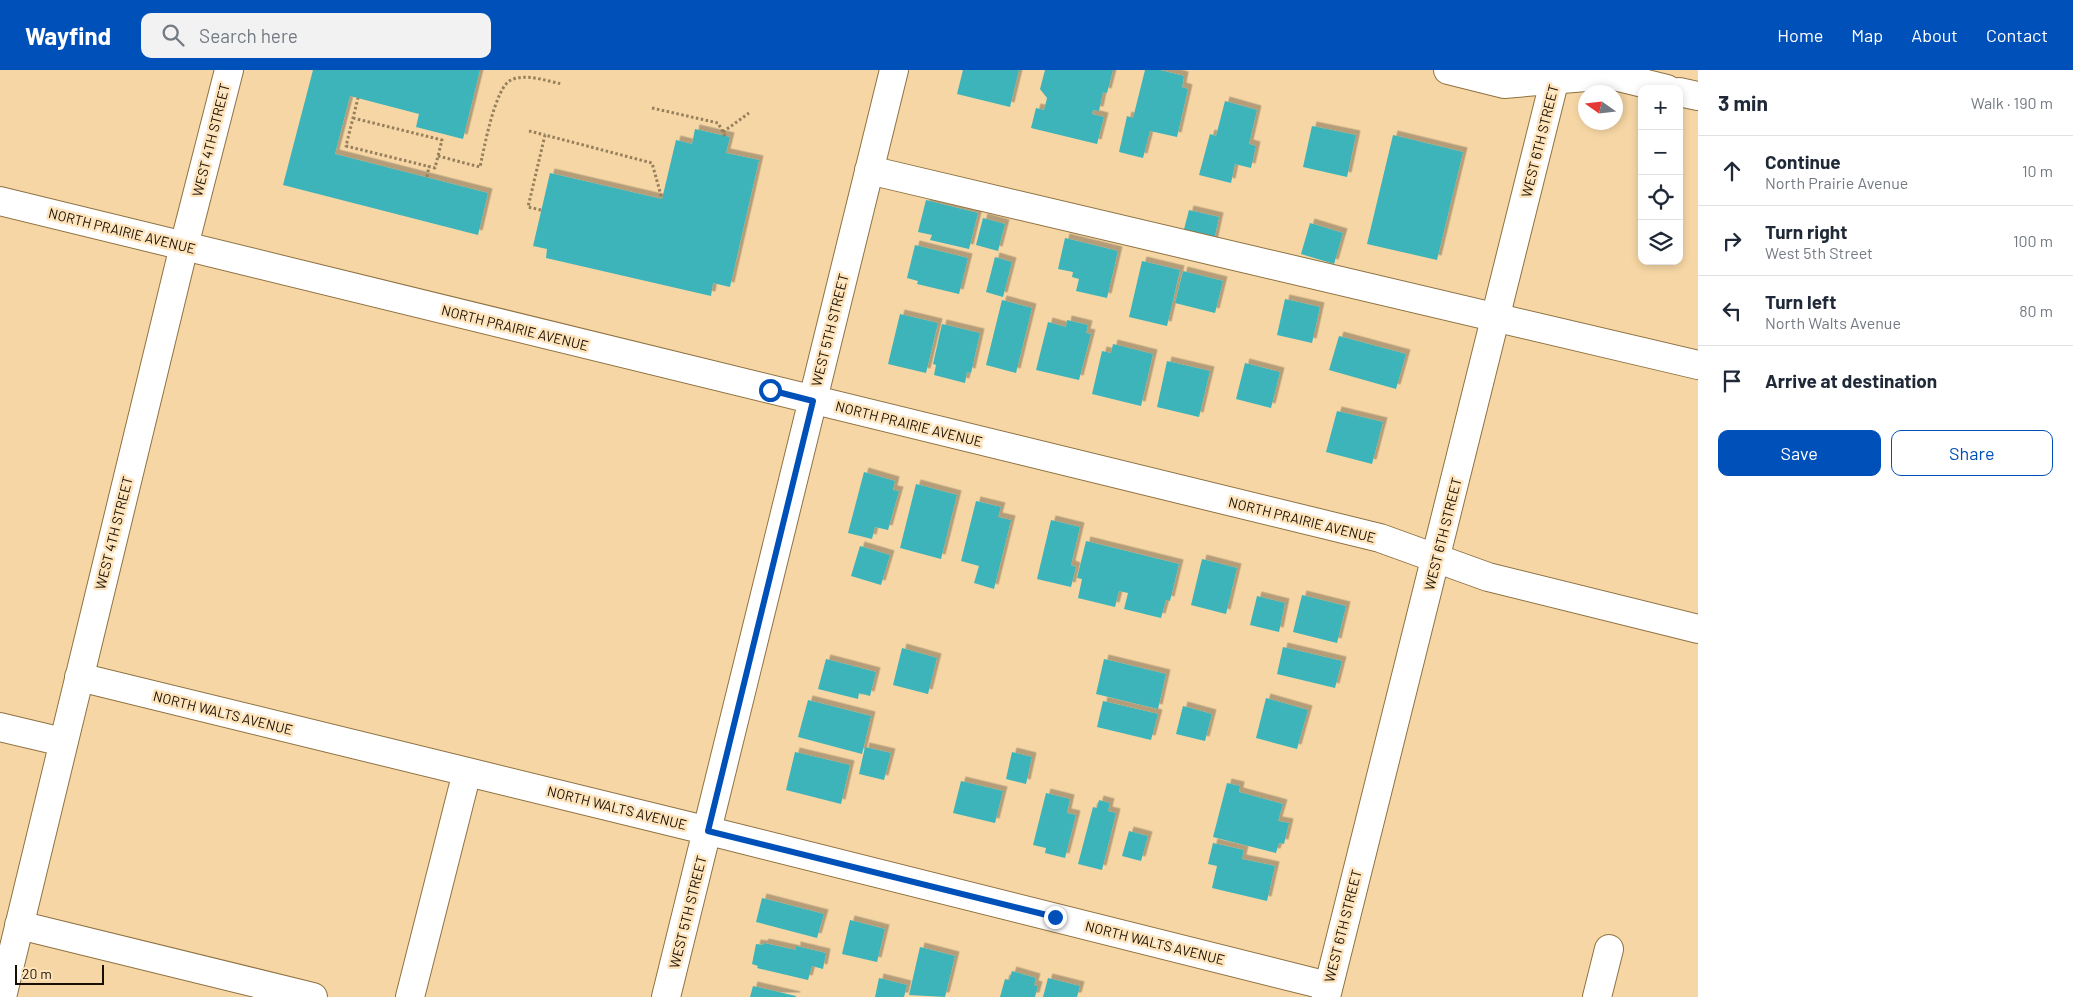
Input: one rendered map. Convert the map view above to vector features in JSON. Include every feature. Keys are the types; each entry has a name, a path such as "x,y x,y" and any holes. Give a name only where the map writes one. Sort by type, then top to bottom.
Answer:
{"street":[{"name":"WEST 4TH STREET","path":"2,997 184,246 229,70"},
{"name":"WEST 5TH STREET","path":"666,997 894,70"},
{"path":"1448,70 1504,84 1556,75 1610,75 1651,85"},
{"name":"WEST 6TH STREET","path":"1327,992 1437,558 1556,75"},
{"path":"1683,93 1698,96"},
{"path":"869,170 1698,365"},
{"name":"NORTH PRAIRIE AVENUE","path":"0,201 1380,538 1488,577 1698,629"},
{"name":"NORTH WALTS AVENUE","path":"79,677 708,831 1327,992"},
{"path":"0,727 63,742"},
{"path":"410,997 467,772"},
{"path":"19,924 314,997"},
{"path":"1597,997 1609,949"}],"path":[{"path":"438,156 480,167 497,100 504,86 511,80 523,77 562,84"},
{"path":"352,118 442,140 435,168 346,146 352,118 358,98"},
{"path":"652,108 718,123 724,134 749,113"},
{"path":"529,131 652,163 662,199"},
{"path":"541,210 528,206 545,135"},
{"path":"427,177 429,166"}],"building":[{"path":"313,70 480,70 463,139 416,127 419,114 350,96 335,154 488,193 478,235 283,185"},
{"path":"963,70 1019,70 1010,107 957,94"},
{"path":"1045,70 1113,70 1107,93 1103,92 1099,111 1093,110 1092,114 1104,117 1097,144 1031,128 1036,108 1044,110 1047,98 1040,89"},
{"path":"1145,70 1160,70 1184,76 1182,87 1188,89 1177,137 1150,131 1143,158 1119,152 1127,116 1133,118"},
{"path":"1225,101 1257,110 1249,144 1256,146 1251,168 1235,164 1231,183 1199,175 1210,134 1216,136"},
{"path":"1312,126 1356,135 1347,177 1303,167"},
{"path":"695,129 730,137 726,153 759,160 730,287 713,283 711,296 546,258 547,249 533,246 550,173 662,199 676,140 692,144"},
{"path":"1393,135 1463,152 1437,260 1367,244"},
{"path":"926,200 978,213 969,249 930,240 932,235 918,232"},
{"path":"1189,210 1219,217 1213,245 1182,237"},
{"path":"983,218 1005,224 998,251 976,245"},
{"path":"1310,223 1343,233 1334,264 1301,254"},
{"path":"1065,238 1118,251 1107,298 1076,291 1079,279 1072,277 1073,272 1058,269"},
{"path":"915,245 968,258 959,294 917,284 918,281 907,278"},
{"path":"995,257 1012,262 1003,297 986,292"},
{"path":"1142,261 1180,270 1167,326 1129,317"},
{"path":"1183,271 1223,281 1215,313 1175,303"},
{"path":"1285,299 1320,307 1312,343 1277,335"},
{"path":"1002,300 1032,308 1016,373 986,365"},
{"path":"900,314 938,323 926,373 888,364"},
{"path":"1067,320 1088,325 1086,333 1091,334 1079,380 1036,370 1048,322 1066,327"},
{"path":"942,324 980,333 971,373 967,372 965,383 934,375 936,365 933,364"},
{"path":"1339,336 1406,354 1396,389 1329,370"},
{"path":"1113,344 1153,354 1141,406 1092,394 1102,351 1111,353"},
{"path":"1167,361 1210,371 1199,417 1157,407"},
{"path":"1245,363 1280,372 1271,408 1236,399"},
{"path":"1337,411 1383,422 1372,464 1326,452"},
{"path":"864,472 895,481 893,490 899,491 888,530 875,527 872,539 848,533"},
{"path":"916,484 957,495 941,559 900,548"},
{"path":"976,501 1001,507 998,517 1011,520 994,589 974,583 979,566 961,561"},
{"path":"1051,520 1080,527 1071,565 1076,567 1071,587 1037,579"},
{"path":"1086,541 1179,564 1170,601 1166,600 1161,618 1124,609 1128,593 1119,591 1115,607 1078,598 1082,579 1077,578"},
{"path":"860,546 890,555 881,585 851,576"},
{"path":"1202,559 1237,568 1226,614 1191,605"},
{"path":"1302,595 1346,606 1337,643 1293,632"},
{"path":"1257,596 1285,603 1279,632 1250,625"},
{"path":"1283,647 1342,661 1335,688 1277,674"},
{"path":"902,648 937,658 928,694 893,685"},
{"path":"826,659 876,672 870,696 859,693 858,699 818,689"},
{"path":"1104,659 1166,674 1158,709 1096,694"},
{"path":"1266,698 1308,710 1297,749 1256,738"},
{"path":"808,700 871,716 862,754 798,737"},
{"path":"1103,701 1158,714 1151,740 1097,727"},
{"path":"1183,706 1212,714 1205,741 1176,734"},
{"path":"865,747 891,753 884,780 859,774"},
{"path":"795,752 850,765 841,804 786,790"},
{"path":"1012,752 1032,757 1026,784 1006,779"},
{"path":"961,781 1003,791 995,823 953,813"},
{"path":"1227,783 1240,786 1239,792 1283,804 1278,821 1289,823 1284,844 1279,843 1276,853 1213,837"},
{"path":"1046,793 1070,799 1067,813 1076,815 1065,858 1045,853 1046,848 1033,845"},
{"path":"1099,800 1110,803 1108,811 1116,813 1102,870 1078,864 1093,807 1097,808"},
{"path":"1129,831 1148,836 1141,861 1122,856"},
{"path":"1213,843 1244,850 1242,859 1275,866 1267,901 1212,888 1217,866 1208,864"},
{"path":"762,898 824,914 817,938 756,922"},
{"path":"850,920 885,929 877,962 842,954"},
{"path":"764,943 796,950 796,946 826,953 823,969 812,966 808,980 757,968 758,966 752,964 756,944 763,945"},
{"path":"920,947 955,956 945,997 909,995"},
{"path":"1012,971 1036,978 1034,985 1038,986 1035,997 1000,997 1005,979 1009,980"},
{"path":"879,978 907,985 904,997 875,997"},
{"path":"1048,978 1080,986 1077,997 1043,997"},
{"path":"753,986 796,996 796,997 750,997"}],"route":[{"path":"770,390 813,401 708,831 1055,917"}]}
